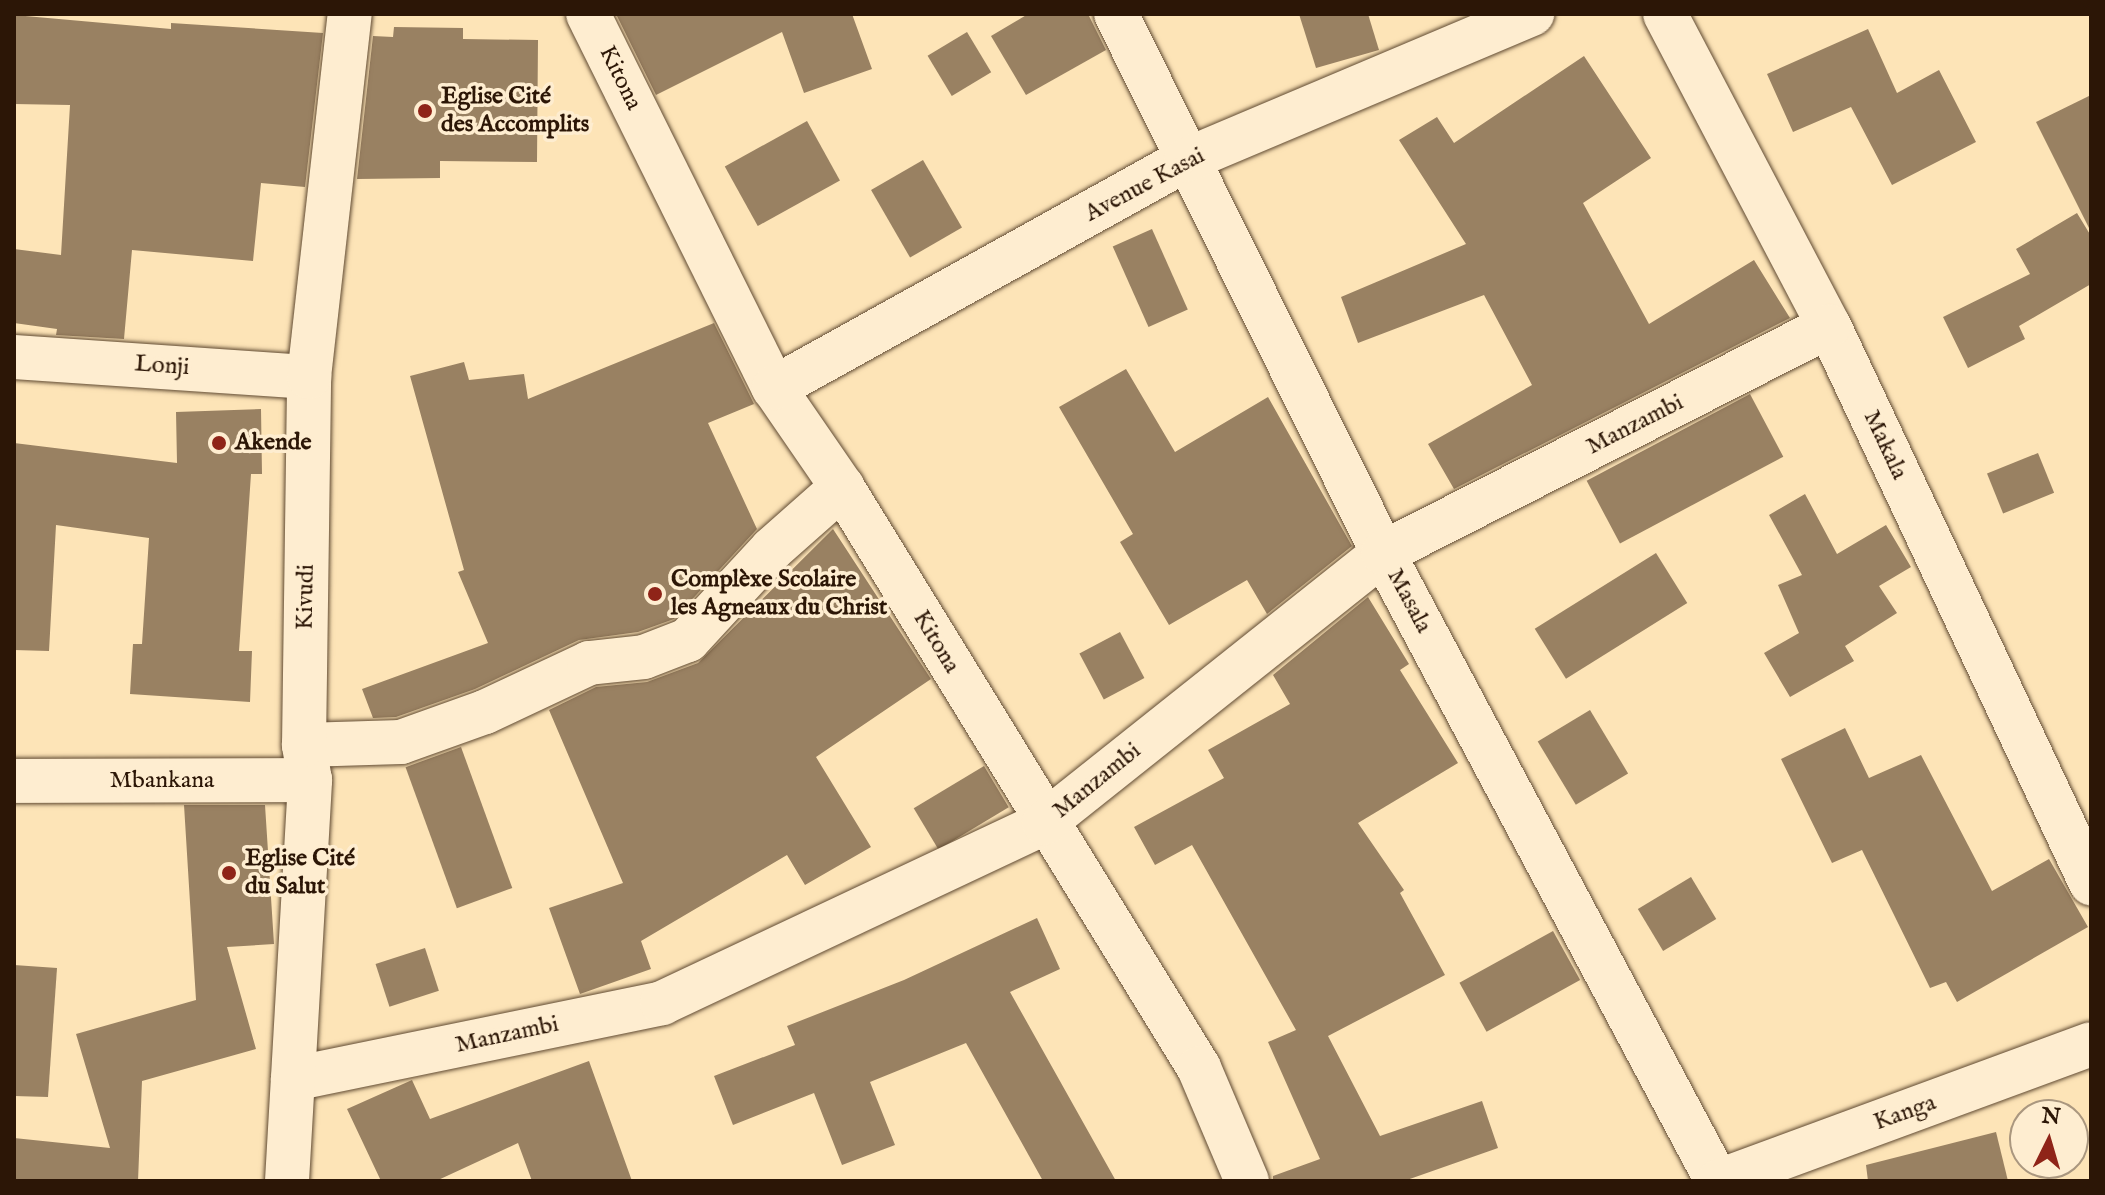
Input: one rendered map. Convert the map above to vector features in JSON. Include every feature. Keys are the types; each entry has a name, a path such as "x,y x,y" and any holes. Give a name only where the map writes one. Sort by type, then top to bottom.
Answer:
{"street":[{"name":"Kivudi","path":"287,1181 286,1135 293,1079 307,763 309,377 350,14"},
{"name":"Kitona","path":"588,14 774,388 842,487 1044,823 1199,1068 1247,1181"},
{"name":"Masala","path":"1116,14 1383,553 1718,1181"},
{"name":"Avenue Kasai","path":"774,388 1186,160 1532,14"},
{"name":"Makala","path":"1665,14 1829,326 2091,883"},
{"name":"Manzambi","path":"293,1079 662,1003 1044,823 1383,553 1829,326"},
{"name":"Lonji","path":"14,357 309,377"},
{"name":"Mbankana","path":"14,781 307,763 401,742 485,712 589,663 644,657 688,640 772,549 842,487"},
{"name":"Kanga","path":"1718,1181 2091,1044"}],"building":[{"path":"616,14 852,14 872,69 804,93 782,32 656,95"},
{"path":"1028,14 1088,14 1106,50 1026,95 991,36"},
{"path":"1299,14 1368,14 1379,50 1316,68"},
{"path":"14,15 171,29 171,23 323,33 305,187 261,183 253,261 132,250 124,339 56,335 57,329 14,323 14,249 61,255 70,105 14,104"},
{"path":"394,27 463,28 463,39 538,40 537,162 440,161 440,178 357,179 373,36 393,37"},
{"path":"1868,29 1897,93 1939,70 1976,142 1892,185 1851,107 1793,132 1767,74"},
{"path":"967,32 991,72 952,96 928,56"},
{"path":"1584,56 1651,158 1583,203 1649,324 1754,260 1790,318 1454,489 1428,444 1532,385 1484,295 1358,343 1341,297 1466,244 1399,140 1437,117 1454,143"},
{"path":"2091,95 2091,232 2036,122"},
{"path":"807,121 840,180 758,226 725,167"},
{"path":"923,160 962,228 910,258 871,190"},
{"path":"2077,213 2091,236 2091,284 2019,326 2025,339 1968,368 1943,317 2030,274 2016,249"},
{"path":"1152,229 1188,309 1149,327 1113,246"},
{"path":"714,323 754,404 708,423 757,529 674,619 638,632 579,640 475,689 396,717 373,718 362,689 488,643 458,572 464,570 410,376 464,362 469,380 524,374 528,399"},
{"path":"1126,369 1175,452 1268,397 1352,546 1267,614 1247,580 1169,625 1120,542 1133,534 1059,407"},
{"path":"1750,394 1783,457 1620,544 1587,481"},
{"path":"261,409 262,474 251,474 239,651 252,651 250,702 130,694 133,644 142,644 149,538 56,525 49,651 14,650 14,443 177,463 176,412"},
{"path":"2038,453 2054,493 2003,513 1987,474"},
{"path":"1805,494 1837,554 1886,525 1911,567 1879,586 1897,613 1845,646 1854,661 1790,697 1764,653 1799,633 1778,585 1802,575 1769,515"},
{"path":"833,529 931,679 816,757 871,847 805,885 787,855 641,941 651,969 580,994 549,908 623,883 549,710 596,687 647,682 698,663"},
{"path":"1656,553 1687,603 1566,679 1535,629"},
{"path":"1368,597 1409,664 1400,670 1458,763 1358,823 1404,890 1400,893 1445,975 1328,1036 1380,1136 1482,1101 1498,1148 1404,1181 1273,1181 1273,1176 1320,1159 1268,1042 1296,1030 1192,845 1155,865 1134,827 1224,778 1208,750 1290,704 1273,675"},
{"path":"1120,632 1144,678 1104,700 1079,654"},
{"path":"1590,710 1628,773 1576,805 1538,741"},
{"path":"1845,728 1869,778 1921,755 1992,891 2049,859 2088,927 1957,1002 1946,982 1930,988 1862,850 1832,863 1781,759"},
{"path":"461,747 512,888 457,908 406,767"},
{"path":"984,766 1009,807 938,849 914,808"},
{"path":"184,805 265,805 274,944 227,947 256,1049 142,1081 138,1181 14,1181 14,1138 110,1148 76,1034 196,1000"},
{"path":"1691,877 1716,919 1663,951 1638,909"},
{"path":"1037,918 1060,969 1010,992 1116,1181 1043,1181 966,1043 870,1082 895,1145 842,1165 814,1093 733,1125 714,1076 795,1045 787,1026 904,980"},
{"path":"1553,931 1580,980 1487,1032 1459,983"},
{"path":"425,948 439,991 389,1007 376,964"},
{"path":"14,965 57,968 48,1097 14,1096"},
{"path":"589,1061 632,1181 532,1181 518,1143 436,1181 381,1181 347,1109 412,1080 430,1119"},
{"path":"1996,1132 2008,1181 1868,1181 1866,1165"}],"place":[{"name":"Eglise Cité des Accomplits","path":"425,111"},
{"name":"Akende","path":"219,443"},
{"name":"Complèxe Scolaire les Agneaux du Christ","path":"655,594"},
{"name":"Eglise Cité du Salut","path":"229,873"}]}
